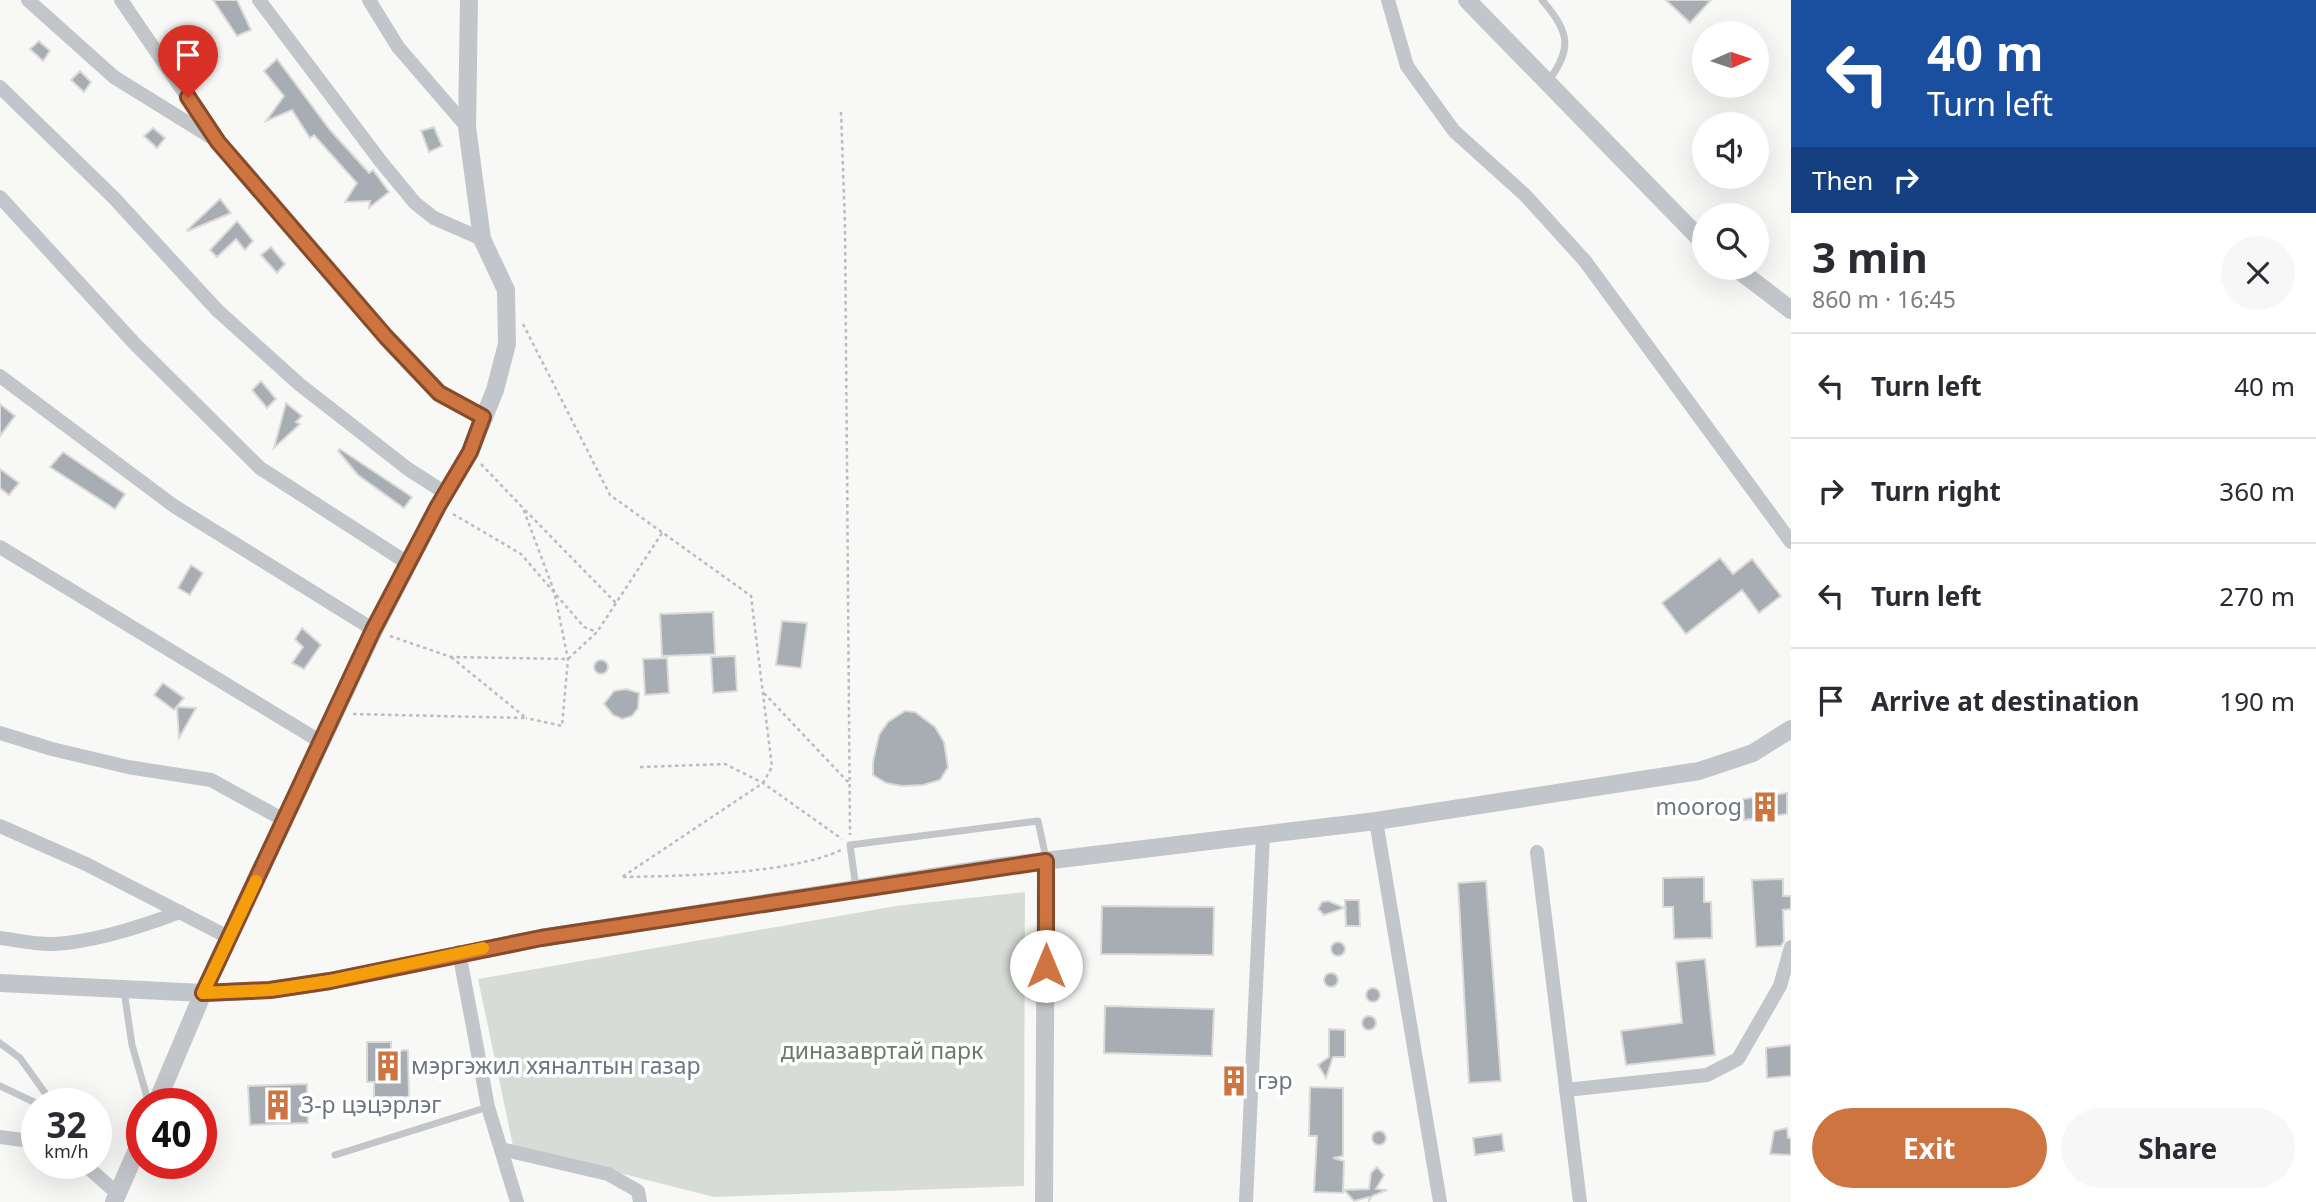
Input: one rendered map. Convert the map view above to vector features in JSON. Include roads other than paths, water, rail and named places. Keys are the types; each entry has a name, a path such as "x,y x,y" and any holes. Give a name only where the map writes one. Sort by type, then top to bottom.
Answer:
{"street":[{"path":"28,0 114,77 218,142"},
{"path":"121,0 218,142 386,337 439,393 483,417"},
{"path":"259,0 415,203 433,218 482,239"},
{"path":"369,0 398,47 467,127"},
{"path":"163,1088 203,993 373,630 470,452 495,390 507,344 506,290 482,239 467,127 469,0"},
{"path":"1388,0 1407,66 1454,131 1525,195 1585,261 1791,542"},
{"path":"1470,1 1546,83 1692,231"},
{"path":"0,87 114,198 217,310 299,384 408,468 442,500"},
{"path":"0,198 135,344 260,468 409,564"},
{"path":"1752,280 1791,310"},
{"path":"0,376 174,506 373,630"},
{"path":"0,547 321,742"},
{"path":"0,983 124,991 203,993 270,990 330,981 459,952 856,889 1046,861 1376,821 1699,771 1753,753 1791,729"},
{"path":"0,733 52,749 128,767 211,780 284,820"},
{"path":"1376,821 1440,1202"},
{"path":"0,826 86,864 230,938"},
{"path":"1246,1202 1263,835"},
{"path":"1537,852 1580,1202"},
{"path":"1044,1202 1046,861"},
{"path":"0,938 32,943 77,941 145,926 180,912"},
{"path":"1566,1090 1707,1075 1738,1059 1780,986 1791,947"},
{"path":"459,952 488,1107 517,1202"},
{"path":"0,1137 21,1140"},
{"path":"501,1149 608,1174 639,1191 640,1202"},
{"path":"98,1179 116,1198 126,1175"}],"lane":[{"path":"1542,0 1558,19 1566,43 1563,61 1546,83"},
{"path":"856,889 850,845 1038,821 1046,861"},
{"path":"124,991 132,1045 144,1088"},
{"path":"0,1043 20,1058 42,1088"},
{"path":"0,1086 21,1096"},
{"path":"335,1155 488,1107"}],"place":[{"name":"moorog","path":"1765,807"},
{"name":"мэргэжил хяналтын газар","path":"388,1066"},
{"name":"гэр","path":"1234,1081"},
{"name":"3-р цэцэрлэг","path":"278,1105"}],"park label":[{"name":"диназавртай парк","path":"882,1051"}]}
